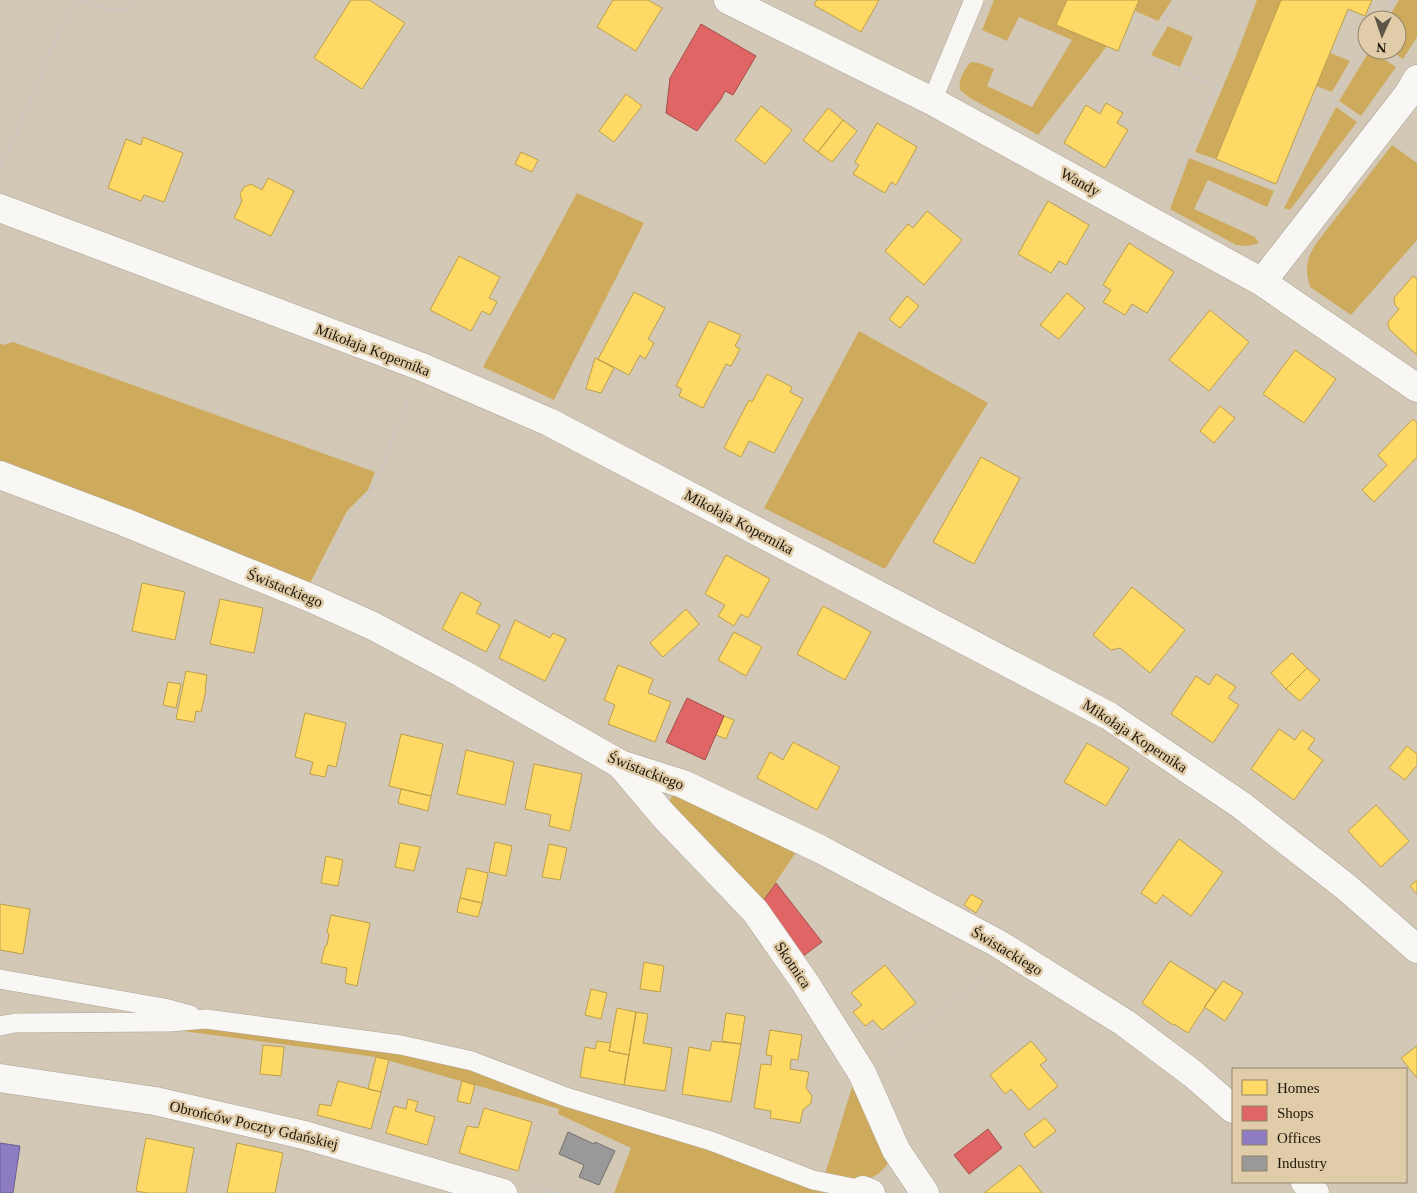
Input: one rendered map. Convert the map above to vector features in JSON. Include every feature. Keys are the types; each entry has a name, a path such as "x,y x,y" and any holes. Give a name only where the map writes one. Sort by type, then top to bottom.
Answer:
{"street":[{"name":"Wandy","path":"736,1 932,102 1262,282 1417,388"},
{"path":"1262,282 1409,93 1417,79"},
{"name":"Mikołaja Kopernika","path":"0,208 422,367 549,422 1109,716 1241,805 1346,887 1417,949"},
{"name":"Świstackiego","path":"0,475 124,522 313,599 373,626 620,764 683,784 820,849 997,943 1125,1023 1193,1074 1232,1109"},
{"name":"Skotnica","path":"620,764 663,815 755,911 804,981 862,1073 896,1150 925,1193"},
{"name":"Obrońców Poczty Gdańskiej","path":"0,1078 155,1102 304,1135 503,1193"},
{"path":"1306,1183 1315,1193"}],"lane":[{"path":"932,102 974,0"},
{"path":"0,979 164,1008 206,1019 401,1046 472,1061 566,1097 711,1140 813,1180 867,1191"},
{"path":"0,1026 15,1023 170,1022 206,1019"}],"path":[{"path":"0,166 12,143 63,22 70,10 75,5 83,2 113,10 125,10 135,0"},
{"path":"1169,202 1207,106 1217,86 1144,56 1178,0"},
{"path":"1132,16 1160,29"},
{"path":"1280,208 1333,100 1357,60"},
{"path":"1333,100 1355,116"},
{"path":"313,599 333,547 349,517 375,486 422,367"},
{"path":"862,1073 1013,954"}],"shaded area":[{"path":"994,0 1067,0 1057,25 1107,46 1038,135 970,98 960,90 961,78 971,62 994,69 987,86 1032,107 1072,40 1019,17 1007,41 982,30"},
{"path":"1139,0 1172,0 1158,21 1135,11"},
{"path":"1257,0 1281,0 1216,159 1195,152 1236,56"},
{"path":"1399,0 1417,0 1417,37 1407,53 1407,10 1393,10"},
{"path":"1168,26 1193,37 1180,67 1151,55"},
{"path":"1330,53 1350,61 1332,92 1316,86"},
{"path":"1364,60 1385,60 1396,67 1361,116 1339,101"},
{"path":"1336,107 1357,122 1290,210 1284,208"},
{"path":"1392,145 1417,163 1417,240 1351,315 1310,287 1307,275 1308,260 1315,245"},
{"path":"1189,158 1274,191 1267,207 1208,180 1194,209 1255,237 1259,243 1247,246 1236,245 1170,209"},
{"path":"577,193 644,223 554,400 483,367"},
{"path":"859,331 988,403 885,569 764,508"},
{"path":"13,342 375,472 368,490 347,511 308,587 174,527 0,463 0,343 4,345"},
{"path":"673,794 799,848 761,904 670,806"},
{"path":"193,1027 217,1028 398,1051 503,1078 842,1193 614,1193 631,1148 558,1114 559,1109 376,1057 183,1031"},
{"path":"854,1081 889,1161 883,1170 876,1175 861,1180 825,1174"}],"building: Homes":[{"path":"351,0 369,0 405,23 362,89 314,58"},
{"path":"613,0 648,0 662,8 636,51 597,27"},
{"path":"817,0 879,0 861,32 814,5"},
{"path":"1067,0 1139,0 1118,51 1056,25"},
{"path":"1281,0 1372,0 1368,10 1357,10 1357,13 1348,9 1276,184 1216,159"},
{"path":"626,94 642,106 614,142 599,131"},
{"path":"1106,103 1123,113 1117,123 1128,130 1105,168 1064,143 1086,105 1100,114"},
{"path":"761,106 792,130 765,164 735,140"},
{"path":"828,108 843,120 818,152 803,140"},
{"path":"843,120 857,131 832,162 818,152"},
{"path":"877,123 917,147 896,185 891,182 885,193 853,174 859,165 855,162"},
{"path":"143,137 183,153 164,202 144,195 141,201 108,188 126,139 141,145"},
{"path":"521,152 538,160 532,172 515,164"},
{"path":"268,178 294,191 271,236 234,218 242,201 240,194 244,187 251,184 262,190"},
{"path":"1048,201 1089,225 1066,265 1059,261 1051,273 1018,254"},
{"path":"927,211 962,240 924,285 885,251 908,224 913,228"},
{"path":"1129,243 1174,272 1147,313 1132,304 1125,315 1103,302 1111,290 1103,285"},
{"path":"459,256 500,277 489,298 497,302 490,315 482,311 471,331 430,310"},
{"path":"1413,276 1417,279 1417,355 1390,330 1388,325 1388,322 1399,309 1395,305 1394,298"},
{"path":"634,292 665,308 648,339 654,343 645,359 640,355 629,375 598,359"},
{"path":"1067,293 1085,308 1059,339 1040,325"},
{"path":"907,296 919,306 900,328 889,319"},
{"path":"1210,310 1249,342 1209,391 1169,360"},
{"path":"709,321 741,335 735,346 740,349 731,366 726,364 703,408 679,396 682,389 676,386"},
{"path":"1295,350 1336,379 1304,423 1263,394"},
{"path":"595,358 614,368 601,393 586,389"},
{"path":"767,374 792,387 790,392 803,399 774,453 749,441 741,457 724,448 749,400 752,402"},
{"path":"1220,406 1235,418 1214,443 1200,431"},
{"path":"1413,419 1417,423 1417,457 1374,502 1362,490 1387,465 1378,455"},
{"path":"981,457 1020,478 974,564 933,542"},
{"path":"726,555 770,579 748,618 741,614 734,626 718,616 725,605 705,594"},
{"path":"142,583 185,592 175,640 132,631"},
{"path":"1132,587 1185,630 1150,673 1120,648 1111,650 1093,635"},
{"path":"461,592 481,603 476,613 500,625 486,652 442,629"},
{"path":"220,599 263,608 254,653 210,644"},
{"path":"823,606 871,632 845,680 797,654"},
{"path":"686,609 699,624 663,657 650,643"},
{"path":"515,620 550,638 553,633 566,639 545,681 499,658"},
{"path":"734,632 762,647 746,676 718,660"},
{"path":"1292,653 1307,668 1286,689 1271,673"},
{"path":"618,665 653,679 648,693 671,702 655,742 608,724 615,705 604,700"},
{"path":"1307,668 1320,680 1300,701 1286,689"},
{"path":"186,671 207,675 201,712 196,711 194,722 176,719"},
{"path":"1216,674 1236,687 1228,698 1239,705 1213,743 1171,714 1196,676 1209,685"},
{"path":"168,682 181,684 176,708 163,705"},
{"path":"305,713 346,723 336,767 328,765 325,777 310,774 313,762 295,757"},
{"path":"724,716 734,720 726,739 716,735"},
{"path":"1279,729 1295,740 1302,730 1315,739 1308,749 1323,760 1294,800 1251,769"},
{"path":"401,734 443,744 431,796 389,786"},
{"path":"793,742 840,767 817,810 757,778 770,752 783,760"},
{"path":"1087,743 1129,768 1106,806 1064,782"},
{"path":"1407,746 1417,754 1417,765 1405,780 1389,768"},
{"path":"466,750 514,762 505,805 457,794"},
{"path":"534,764 582,774 570,831 549,826 551,815 525,809"},
{"path":"401,789 431,796 428,811 398,803"},
{"path":"1376,805 1409,841 1381,867 1348,831"},
{"path":"1179,839 1223,872 1191,916 1163,895 1156,904 1141,893"},
{"path":"495,842 512,846 506,876 489,872"},
{"path":"400,843 420,847 414,871 395,867"},
{"path":"549,844 567,848 560,880 542,877"},
{"path":"326,856 343,860 338,886 321,883"},
{"path":"467,868 488,873 482,903 460,898"},
{"path":"1417,880 1417,894 1410,886"},
{"path":"971,894 983,901 976,913 964,905"},
{"path":"460,898 482,903 478,917 457,912"},
{"path":"0,904 30,909 23,954 0,950"},
{"path":"331,915 370,923 357,986 345,983 347,968 321,963 325,946 327,945 329,934 327,932"},
{"path":"1170,961 1216,990 1188,1033 1142,1003"},
{"path":"644,962 664,966 660,992 640,989"},
{"path":"885,965 916,1003 882,1030 873,1020 865,1026 853,1012 862,1005 851,993"},
{"path":"1223,981 1243,993 1225,1021 1204,1007"},
{"path":"591,989 607,993 601,1019 585,1015"},
{"path":"617,1008 636,1012 629,1055 609,1051"},
{"path":"636,1012 648,1014 643,1043 672,1048 665,1091 624,1085"},
{"path":"726,1013 745,1016 741,1044 722,1041"},
{"path":"770,1030 802,1035 798,1060 791,1059 790,1069 809,1072 806,1088 812,1096 811,1103 803,1110 800,1123 770,1118 771,1111 754,1108 761,1064 771,1065 772,1056 766,1055"},
{"path":"597,1041 611,1043 609,1051 629,1055 624,1085 580,1077 585,1047 595,1049"},
{"path":"712,1041 741,1044 731,1102 682,1094 689,1047 710,1051"},
{"path":"1031,1041 1047,1060 1040,1065 1058,1086 1029,1110 1011,1089 1005,1094 990,1075"},
{"path":"263,1045 284,1047 281,1076 260,1074"},
{"path":"1417,1046 1417,1078 1401,1058"},
{"path":"376,1057 389,1060 381,1092 368,1089"},
{"path":"338,1081 381,1092 371,1129 317,1115 320,1104 331,1106"},
{"path":"462,1081 475,1085 470,1104 457,1101"},
{"path":"408,1099 418,1102 415,1111 435,1117 427,1145 386,1133 394,1106 406,1109"},
{"path":"484,1108 532,1122 518,1171 459,1153 467,1126 478,1128"},
{"path":"1045,1118 1056,1131 1034,1148 1024,1134"},
{"path":"146,1138 194,1148 186,1193 147,1193 136,1191"},
{"path":"237,1143 283,1153 275,1193 227,1193"},
{"path":"1020,1165 1042,1193 984,1193"}],"building: Shops":[{"path":"701,24 756,56 733,95 725,91 697,131 666,113 670,78"},
{"path":"687,698 724,716 705,760 666,742"},
{"path":"776,883 822,942 802,957 761,904"},
{"path":"988,1129 1002,1148 969,1174 954,1155"}],"building: Offices":[{"path":"0,1143 20,1146 13,1193 0,1193"}],"building: Industry":[{"path":"568,1132 615,1151 599,1185 579,1177 584,1165 559,1154"}]}
